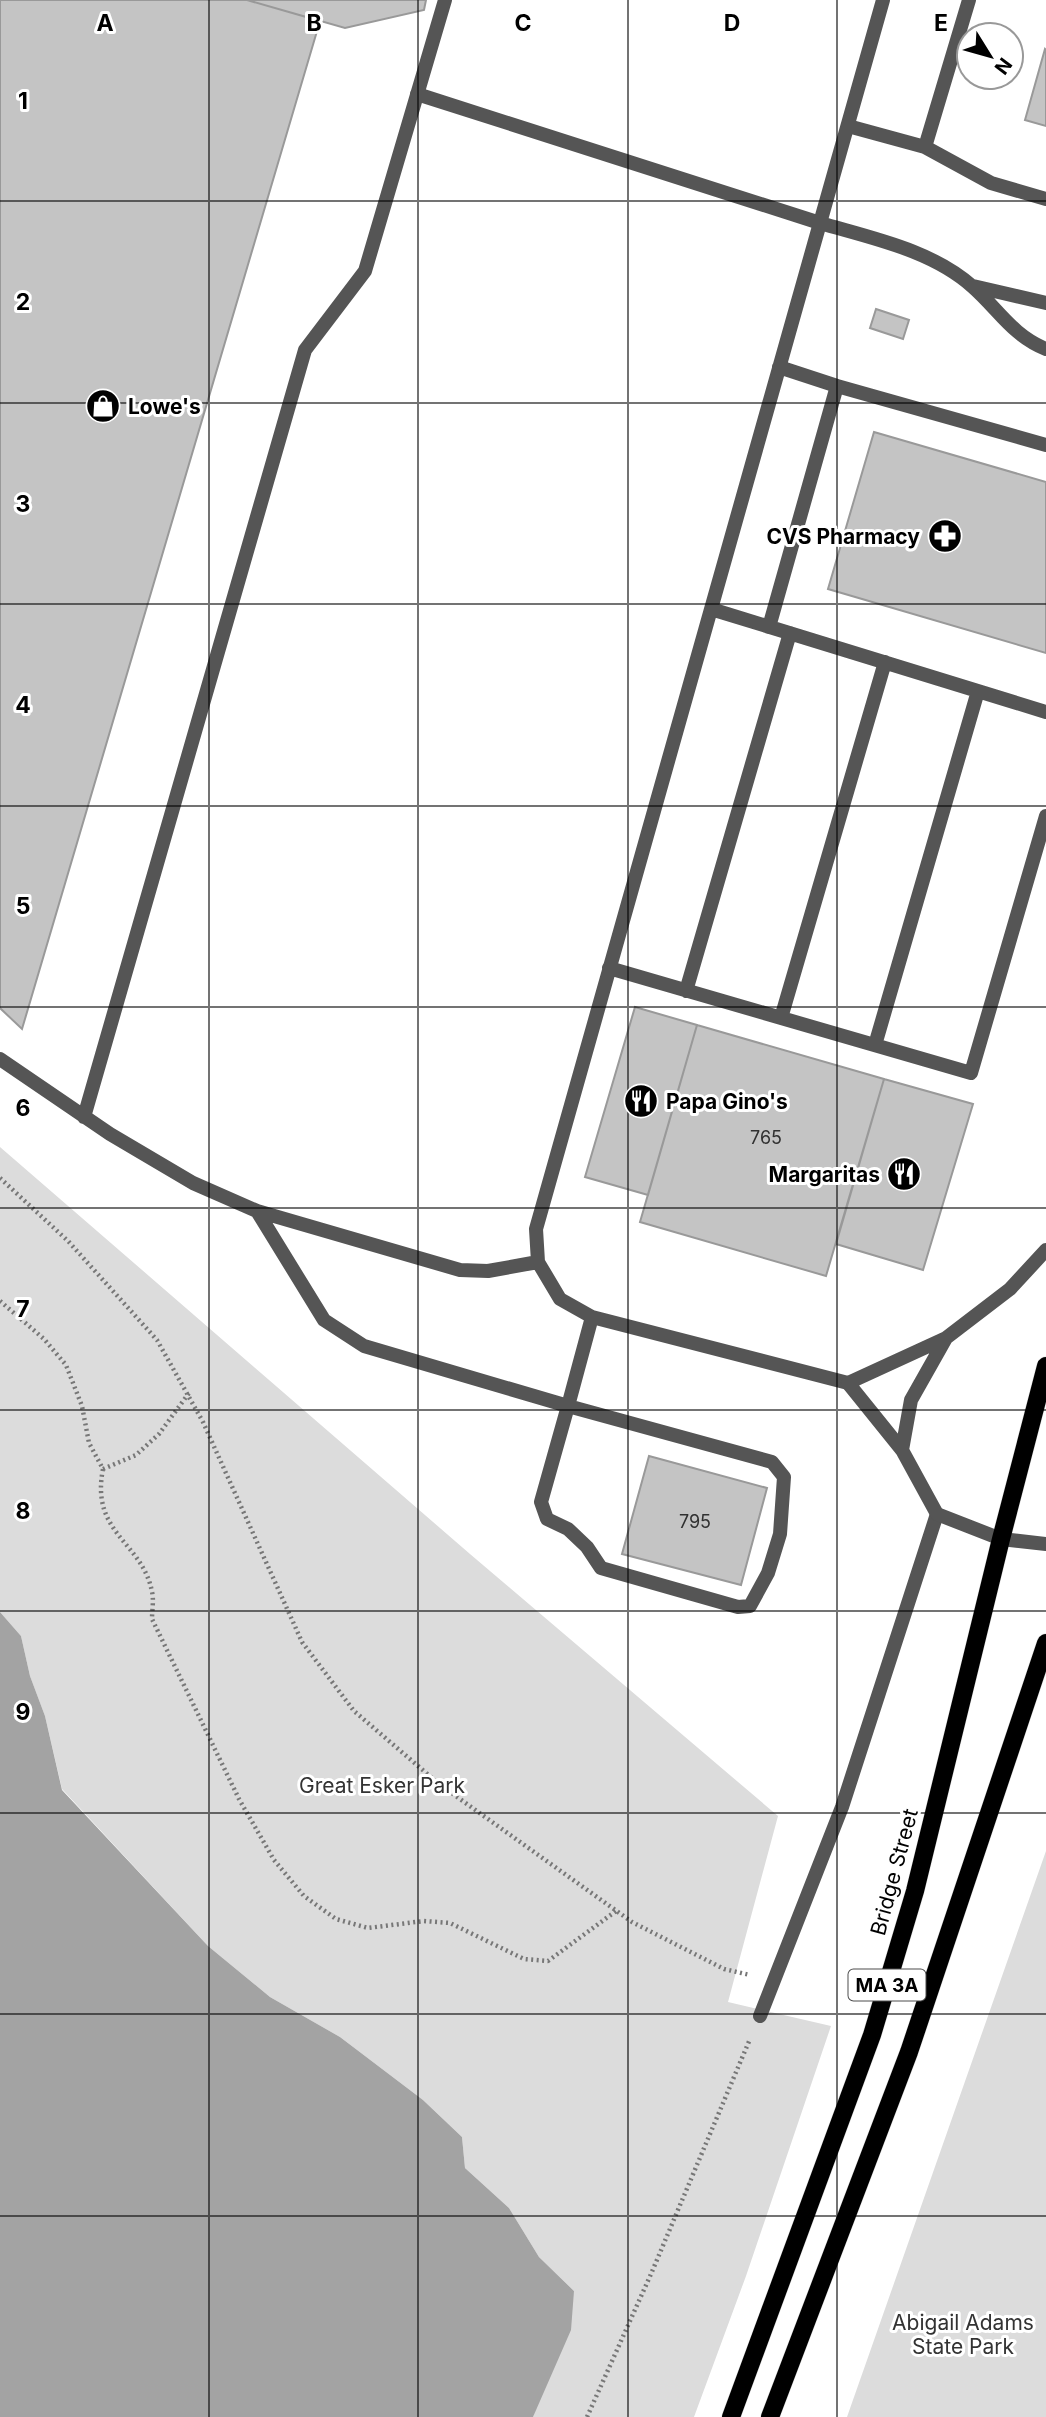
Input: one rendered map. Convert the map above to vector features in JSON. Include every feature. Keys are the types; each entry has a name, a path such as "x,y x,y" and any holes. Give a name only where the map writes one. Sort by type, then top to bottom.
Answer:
{"main road":[{"name":"Bridge Street","path":"731,2417 872,2035 915,1891 1046,1366"},
{"name":"MA 3A","path":"771,2417 909,2052 1046,1643"}],"street":[{"path":"84,1116 305,350 365,271 445,0"},
{"path":"883,0 536,1229 538,1262 561,1300 593,1317 848,1382 902,1450 937,1514 1001,1539 1046,1544"},
{"path":"925,147 970,0"},
{"path":"417,94 911,251 945,267 973,286 1015,332 1046,349"},
{"path":"848,126 925,147 991,183 1046,199"},
{"path":"973,286 1046,303"},
{"path":"779,367 1046,445"},
{"path":"769,627 837,386"},
{"path":"711,609 1046,712"},
{"path":"686,991 790,633"},
{"path":"781,1018 884,662"},
{"path":"875,1045 978,691"},
{"path":"609,968 971,1073 1046,816"},
{"path":"0,1059 110,1134 193,1183 257,1210 460,1270 488,1271 538,1262"},
{"path":"257,1210 324,1320 364,1346 568,1406 772,1462 784,1477 780,1534 768,1573 750,1606 738,1607 601,1568 587,1547 568,1529 547,1519 541,1502 568,1406 593,1317"},
{"path":"848,1382 946,1338 1010,1289 1046,1250"},
{"path":"902,1450 912,1400 946,1338"},
{"path":"760,2016 842,1807 937,1514"}],"path":[{"path":"0,1178 68,1241 157,1340 189,1394 302,1642 354,1712 439,1784 632,1922 724,1969 774,1981"},
{"path":"0,1301 44,1339 66,1365 82,1406 89,1443 103,1469 100,1486 102,1506 118,1537 140,1564 152,1591 152,1619 239,1799 274,1860 304,1896 336,1919 368,1928 424,1921 450,1923 524,1959 548,1961 616,1911"},
{"path":"103,1469 136,1455 159,1434 189,1394"},
{"path":"587,2417 651,2274 760,2016"}],"green space":[{"name":"Great Esker Park","path":"0,1147 470,1554 778,1816 728,2002 831,2026 746,2276 694,2417 533,2417 574,2291 539,2257 509,2208 465,2168 462,2137 423,2100 340,2037 270,1997 208,1946 62,1789 45,1716 30,1676 21,1636 0,1612"},
{"name":"Abigail Adams State Park","path":"1046,1851 1046,2417 847,2417"}],"shaded area":[{"path":"0,1612 21,1636 30,1676 45,1716 62,1790 208,1946 270,1997 340,2037 423,2100 462,2137 465,2168 509,2208 539,2257 574,2291 571,2330 533,2417 0,2417"}],"building":[{"name":"Lowe's","path":"0,0 247,0 320,21 22,1029 0,1008"},
{"path":"247,0 426,0 424,10 345,28"},
{"path":"1046,50 1046,126 1025,120"},
{"path":"876,309 909,320 903,339 870,328"},
{"name":"CVS Pharmacy","path":"874,432 1046,482 1046,653 828,589"},
{"name":"Papa Gino's","path":"635,1007 697,1025 648,1195 585,1177"},
{"path":"697,1025 884,1079 826,1276 640,1222"},
{"name":"Margaritas","path":"884,1079 973,1104 923,1270 836,1244"},
{"path":"649,1456 767,1488 741,1585 622,1554"}],"place":[{"name":"Lowe's","path":"103,406"},
{"name":"CVS Pharmacy","path":"945,536"},
{"name":"Papa Gino's","path":"641,1101"},
{"name":"Margaritas","path":"904,1174"}]}
